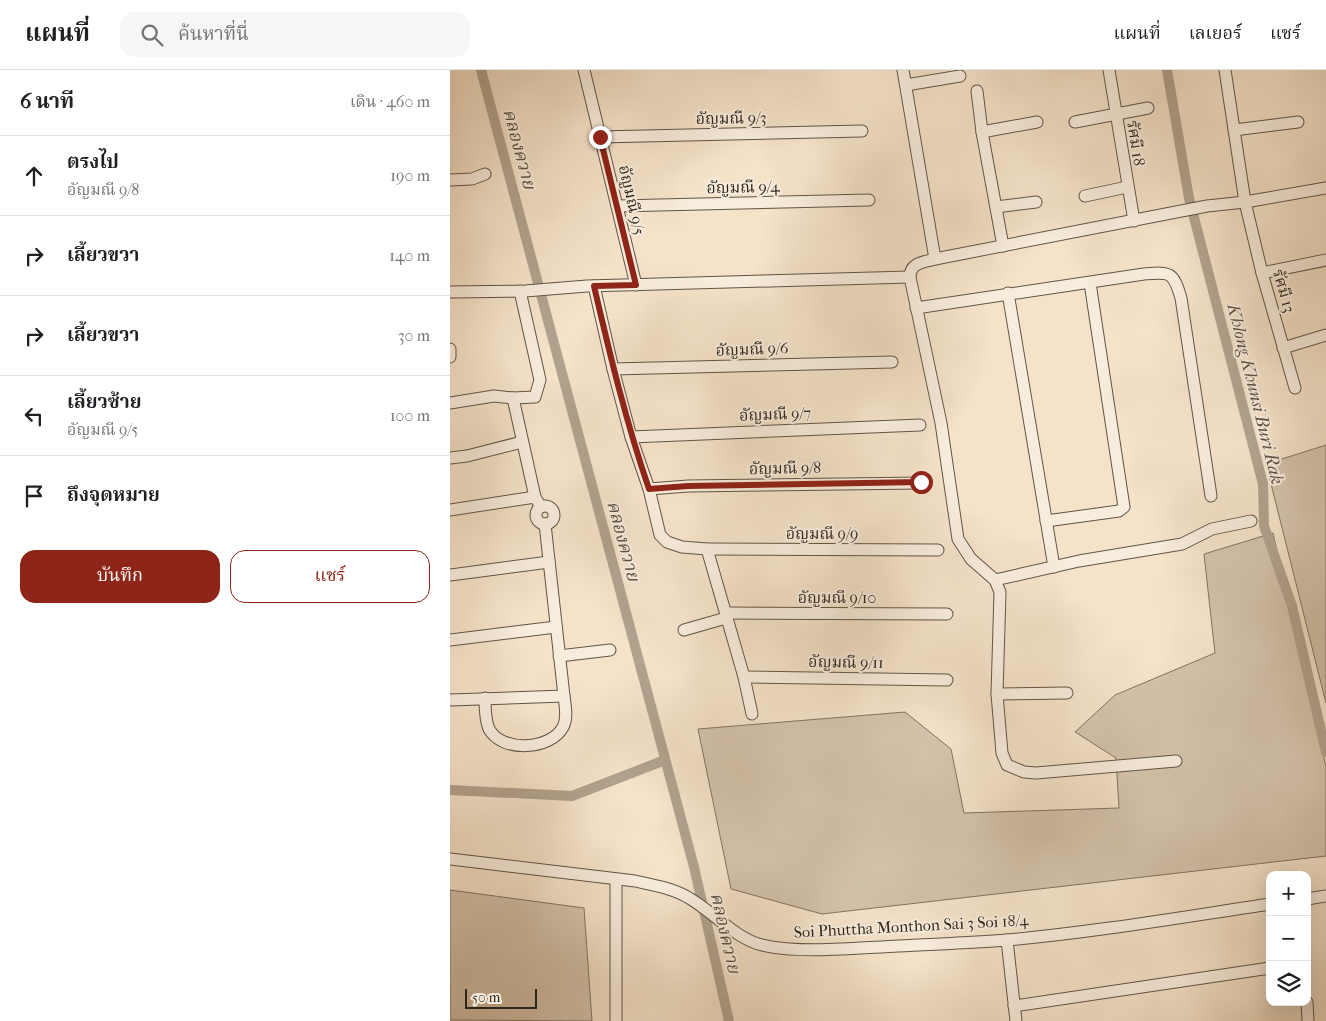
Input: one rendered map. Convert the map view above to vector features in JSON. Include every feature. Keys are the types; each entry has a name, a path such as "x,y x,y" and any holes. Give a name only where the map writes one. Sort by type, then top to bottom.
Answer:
{"street":[{"path":"904,70 935,259"},
{"name":"รัศมี 18","path":"1109,70 1134,221"},
{"name":"รัศมี 13","path":"1225,70 1245,202 1262,273 1296,388"},
{"name":"อัญมณี 9/5","path":"585,74 636,285"},
{"path":"906,85 960,76"},
{"path":"977,91 982,132 1003,246"},
{"path":"1075,122 1148,108"},
{"path":"982,132 1037,122"},
{"path":"1234,130 1298,122"},
{"name":"อัญมณี 9/3","path":"600,137 862,131"},
{"path":"450,180 472,179 485,174"},
{"path":"1085,196 1127,187"},
{"path":"1176,761 1036,773 1008,765 1002,753 997,694 1000,592 995,580 971,559 958,539 941,423 916,308 910,270 914,265 935,259 1207,206 1245,202 1326,188"},
{"name":"อัญมณี 9/4","path":"617,206 869,200"},
{"path":"996,207 1036,202"},
{"path":"1262,273 1326,260"},
{"path":"916,308 1008,293 1162,272 1169,274 1176,282 1181,298 1211,496"},
{"path":"450,292 910,277"},
{"path":"1046,522 1119,511 1124,507 1090,283"},
{"name":"อัญมณี 9/9","path":"591,286 631,436 649,489 660,535 667,542 682,547 707,549 938,550"},
{"path":"450,403 494,396 513,398 535,397 540,380 520,291"},
{"path":"1008,293 1054,567"},
{"path":"1283,348 1326,335"},
{"path":"450,348 450,357"},
{"name":"อัญมณี 9/6","path":"613,369 892,362"},
{"path":"513,398 522,442 538,502"},
{"name":"อัญมณี 9/7","path":"631,436 920,424"},
{"path":"450,458 467,456 522,442"},
{"name":"อัญมณี 9/8","path":"649,489 688,486 921,482"},
{"path":"450,510 538,502 550,507 554,512 552,520 545,524 566,716 564,726 558,734 548,741 527,746 510,745 498,738 490,730 486,719 484,698"},
{"path":"995,580 1054,567 1182,544 1212,529 1251,521"},
{"path":"707,549 744,677 752,714"},
{"path":"450,575 549,562"},
{"name":"อัญมณี 9/10","path":"684,630 726,615 947,614"},
{"path":"450,640 556,628"},
{"path":"559,656 610,650"},
{"name":"อัญมณี 9/11","path":"744,677 947,680"},
{"path":"997,694 1067,693"},
{"path":"450,700 564,696"},
{"name":"Soi Phuttha Monthon Sai 3 Soi 18/4","path":"450,859 635,881 655,886 677,892 689,898 749,940 783,948 839,949 1007,940 1080,932 1266,905"},
{"path":"616,879 616,1021"},
{"path":"1311,898 1326,896"},
{"path":"1007,940 1016,1021"},
{"path":"1014,1006 1266,969"},
{"path":"1307,1006 1308,1021"}],"shaded area":[{"path":"1326,445 1326,703 1266,464"},
{"path":"1273,533 1326,767 1326,856 822,914 731,889 698,729 905,712 951,749 964,813 1119,808 1116,758 1075,732 1115,695 1215,653 1204,554"},
{"path":"450,890 584,908 592,1021 450,1020"}],"waterway":[{"name":"คลองควาย","path":"481,70 694,867 729,1021"},
{"name":"Khlong Khunsi Buri Rak","path":"1167,70 1189,198 1263,484 1264,526 1292,606 1326,752"},
{"path":"450,790 572,796 665,760"}],"route":[{"path":"600,137 636,285 594,286 631,436 649,489 688,486 921,482"}]}
